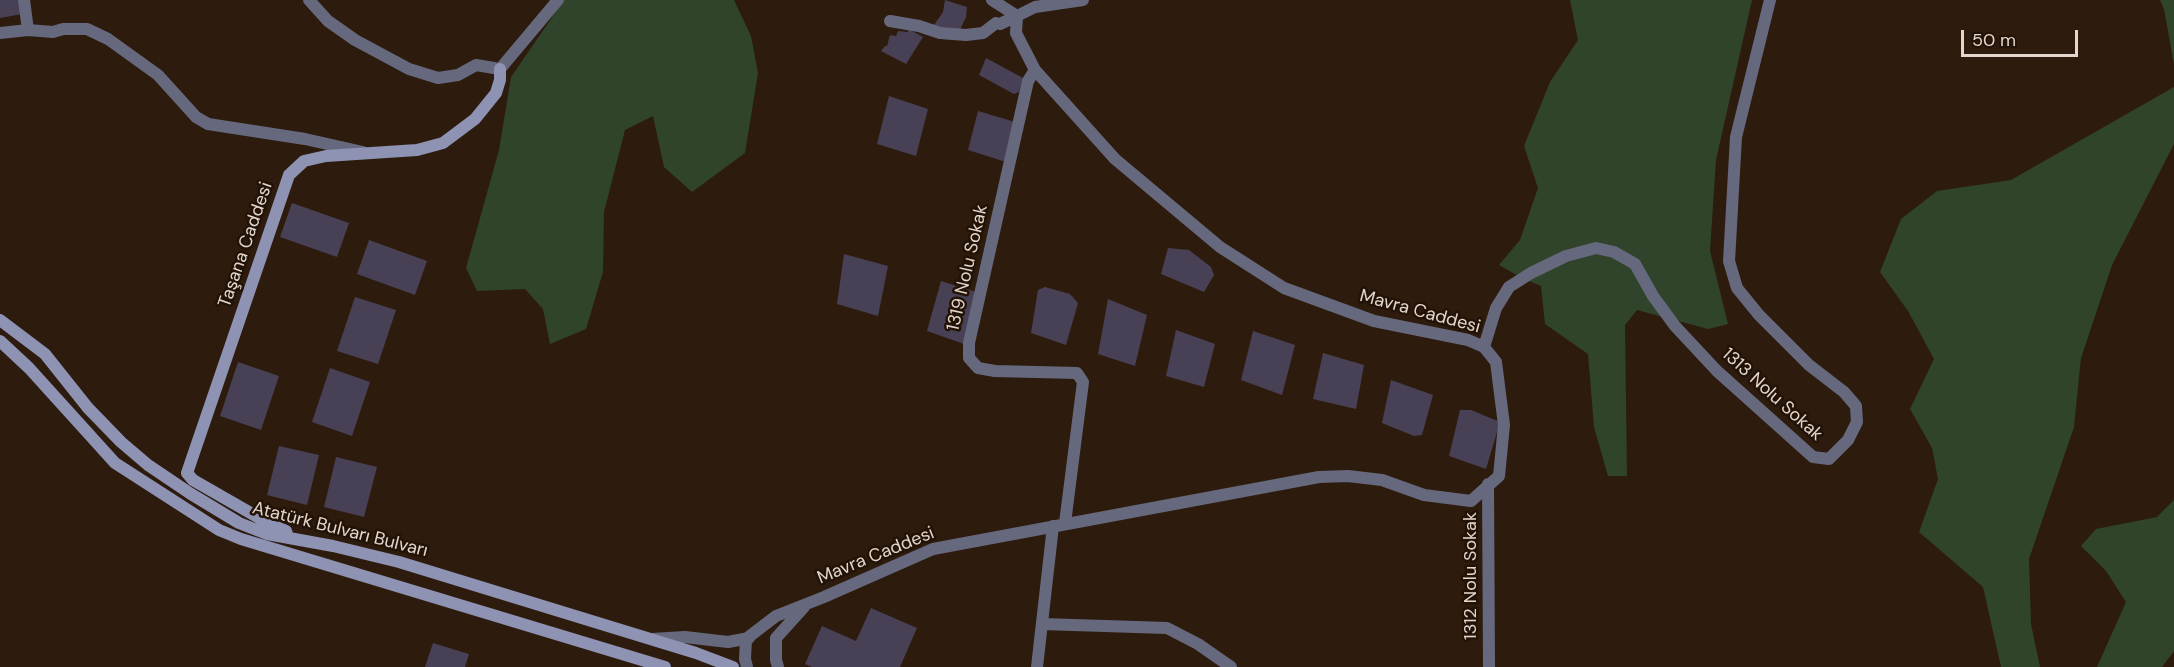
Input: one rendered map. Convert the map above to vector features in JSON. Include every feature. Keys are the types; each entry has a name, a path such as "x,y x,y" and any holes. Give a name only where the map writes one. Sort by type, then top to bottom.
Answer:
{"street":[{"path":"24,0 28,30"},
{"path":"309,0 328,21 355,40 409,69 438,78 458,75 476,65 500,69"},
{"name":"Taşana Caddesi","path":"288,538 286,531 193,480 187,473 288,175 304,161 326,156 417,150 443,143 476,119 496,93 500,80 500,69 558,0"},
{"path":"992,0 1017,16"},
{"path":"890,21 919,26 940,33 966,35 983,33 996,23 1000,24 1035,7 1083,0"},
{"name":"1313 Nolu Sokak","path":"1484,347 1496,308 1509,287 1566,256 1596,248 1614,252 1635,264 1653,296 1675,326 1717,371 1813,457 1829,459 1848,440 1857,422 1856,406 1844,392 1809,365 1759,315 1737,288 1728,261 1736,137 1770,0"},
{"name":"Mavra Caddesi","path":"749,638 776,616 933,549 1319,477 1348,476 1382,480 1424,495 1471,501 1499,476 1504,425 1496,362 1484,347 1468,340 1374,321 1284,288 1220,247 1115,159 1035,70 1016,33 1017,16"},
{"path":"0,33 87,29 108,39 158,75 196,117 208,124 305,139 365,152"},
{"name":"1319 Nolu Sokak","path":"1035,70 1028,81 969,343 969,358 978,368 995,371 1077,373 1083,382 1059,524"},
{"name":"Atatürk Bulvarı Bulvarı","path":"0,320 45,354 88,408 148,465 239,523 267,534 333,546 399,562 696,653 733,667"},
{"name":"Atatürk Bulvarı Bulvarı","path":"0,341 29,368 115,463 219,530 241,539 665,667"},
{"name":"1312 Nolu Sokak","path":"1488,484 1489,667"},
{"path":"1037,667 1059,524"},
{"name":"Mavra Caddesi","path":"778,667 776,638 793,617 812,601"},
{"path":"1042,624 1167,628 1198,644 1231,667"},
{"path":"650,639 685,637 728,642 749,638"},
{"path":"747,667 745,649 746,639 749,638"}],"green space":[{"path":"564,0 734,0 751,36 758,73 745,153 692,192 664,167 653,116 625,130 604,212 603,272 586,329 550,344 543,309 525,289 477,291 466,268 499,150 511,77"},
{"path":"1570,0 1752,0 1716,160 1710,251 1728,324 1708,329 1637,310 1625,325 1627,476 1608,476 1594,427 1588,354 1545,324 1541,286 1499,265 1520,240 1538,188 1524,146 1550,82 1578,40"},
{"path":"2160,0 2174,0 2174,65 2164,9"},
{"path":"2174,87 2174,144 2112,265 2081,358 2074,427 2029,559 2031,624 2040,667 2001,667 1983,587 1919,532 1938,479 1932,448 1910,409 1934,359 1908,311 1880,272 1901,219 1937,191 2011,180"},
{"path":"2174,500 2174,651 2162,667 2097,667 2126,602 2106,571 2081,546 2096,529 2157,517"}],"building":[{"path":"0,0 20,0 22,14 0,18"},
{"path":"945,0 967,7 966,17 959,32 946,31 934,25 943,12"},
{"path":"910,30 923,37 906,64 881,51 887,46 890,35 896,36 898,31"},
{"path":"986,58 1023,78 1019,92 1014,94 979,75"},
{"path":"889,96 928,109 916,156 877,144"},
{"path":"978,111 1015,122 1006,162 968,150"},
{"path":"292,203 349,223 337,257 280,237"},
{"path":"369,240 427,261 415,295 357,274"},
{"path":"1168,248 1189,250 1211,267 1214,275 1204,292 1161,274"},
{"path":"844,254 888,266 878,316 837,304"},
{"path":"941,281 976,292 964,344 927,331"},
{"path":"1045,287 1070,294 1078,303 1066,345 1031,333 1038,290"},
{"path":"355,297 396,310 378,364 337,351"},
{"path":"1108,299 1147,315 1135,366 1098,354"},
{"path":"1176,330 1215,344 1204,387 1166,376"},
{"path":"1253,331 1295,345 1282,395 1241,380"},
{"path":"1323,353 1364,365 1356,409 1313,399"},
{"path":"238,362 279,376 261,430 220,416"},
{"path":"330,368 370,382 352,436 312,422"},
{"path":"1391,380 1433,395 1422,435 1414,436 1382,423"},
{"path":"1460,410 1471,410 1500,422 1486,469 1449,456"},
{"path":"279,446 319,455 307,505 267,495"},
{"path":"336,457 377,467 364,517 324,507"},
{"path":"871,608 917,628 900,667 812,667 805,664 822,626 856,641"},
{"path":"433,643 469,654 465,667 425,667"}]}
